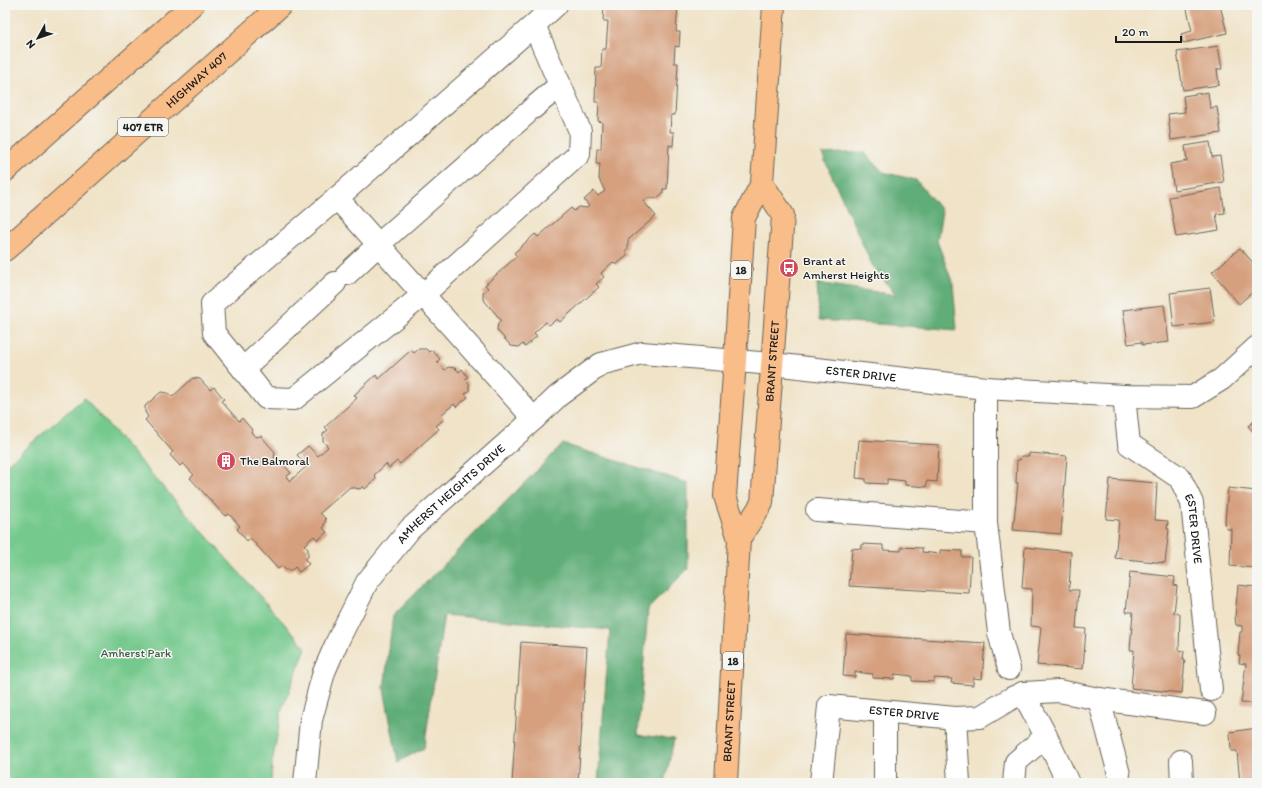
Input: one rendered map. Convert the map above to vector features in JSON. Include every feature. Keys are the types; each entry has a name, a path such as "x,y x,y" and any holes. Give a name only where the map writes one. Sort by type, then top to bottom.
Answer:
{"main road":[{"path":"5,171 192,5"},
{"name":"HIGHWAY 407","path":"5,250 280,5"},
{"name":"BRANT STREET","path":"726,783 739,540 725,496 744,218 762,184 774,5"},
{"name":"BRANT STREET","path":"739,540 762,502 783,215 762,184"}],"street":[{"path":"534,25 580,130 579,154 424,294 294,399 266,398 214,334 212,304 337,198 556,5"},
{"path":"243,369 378,244 560,85"},
{"path":"337,198 534,419"},
{"name":"ESTER DRIVE","path":"735,361 986,388 1124,396 1193,397 1222,379 1257,348"},
{"name":"AMHERST HEIGHTS DRIVE","path":"305,783 311,720 324,672 337,642 367,582 410,529 558,396 601,364 642,353 735,361"},
{"path":"986,388 986,523 1000,633 1009,670"},
{"name":"ESTER DRIVE","path":"1124,396 1130,444 1180,478 1192,503 1211,690"},
{"path":"817,510 986,523"},
{"path":"1068,783 1046,736 1023,694 1059,691 1099,699 1205,713"},
{"name":"ESTER DRIVE","path":"821,783 829,706 955,718 980,717 1012,698 1023,694"},
{"path":"1099,699 1119,774"},
{"path":"885,712 885,783"},
{"path":"955,718 959,783"},
{"path":"1014,783 1016,762 1046,736"},
{"path":"1180,761 1182,783"}],"green space":[{"path":"864,152 883,172 916,180 942,211 937,241 953,284 957,330 819,320 817,283 896,295 872,265 822,154"},
{"name":"Amherst Park","path":"84,398 306,648 282,709 272,763 271,783 5,783 5,466"},
{"path":"563,444 688,483 688,569 648,609 638,735 674,739 665,783 598,783 610,630 444,615 424,748 398,762 384,689 393,616"}],"building":[{"path":"678,5 676,32 680,32 679,47 675,46 674,63 678,63 675,115 671,115 670,132 674,132 673,146 669,145 667,189 663,189 663,193 657,198 647,198 643,201 656,216 628,240 628,249 625,252 628,255 616,265 613,262 601,273 604,277 596,284 599,287 560,322 557,319 549,325 546,322 534,333 537,336 525,347 523,344 519,347 511,346 497,330 498,323 501,320 483,299 483,292 488,288 485,285 517,256 514,253 535,234 538,237 571,208 574,211 579,207 587,208 589,206 584,200 594,191 598,196 605,191 599,179 600,164 596,164 597,149 601,149 602,122 598,121 599,102 595,102 596,68 601,68 602,49 606,49 608,21 603,21 604,6"},
{"path":"1186,5 1220,5 1227,33 1183,43 1181,34 1192,31"},
{"path":"1218,46 1222,69 1217,69 1219,85 1183,90 1177,52"},
{"path":"1208,92 1210,108 1217,107 1221,133 1171,140 1168,114 1185,112 1183,96"},
{"path":"1210,142 1212,157 1220,156 1224,182 1174,190 1170,164 1187,161 1185,146"},
{"path":"1221,188 1225,213 1216,214 1219,230 1176,237 1169,197"},
{"path":"1240,248 1257,267 1257,282 1253,286 1256,289 1239,304 1212,272"},
{"path":"1210,288 1215,322 1174,327 1170,293"},
{"path":"1164,305 1169,342 1142,345 1142,342 1128,344 1123,310"},
{"name":"The Balmoral","path":"419,349 426,349 429,352 432,350 440,359 437,362 445,370 448,367 455,368 459,372 462,369 468,377 465,379 469,383 469,391 465,394 468,397 456,407 454,404 441,415 444,419 436,426 439,429 400,464 397,461 389,468 386,464 374,475 377,478 365,489 363,486 360,489 350,487 320,513 326,519 323,528 327,532 318,540 314,536 304,545 308,549 308,557 305,559 309,564 299,572 295,567 292,570 286,570 282,566 278,569 250,538 247,541 237,529 240,526 229,514 225,516 190,478 194,475 183,463 180,466 170,455 173,452 145,420 148,417 145,412 145,406 161,392 168,393 172,397 193,378 200,379 210,390 214,387 224,399 221,401 239,421 242,418 252,430 251,432 255,437 261,436 275,452 274,459 278,463 280,461 291,473 286,477 290,481 307,466 297,455 308,446 318,456 328,447 323,441 323,434 328,430 325,427 357,398 354,395 376,375 379,379 411,350 414,353"},
{"path":"1257,419 1257,436 1248,426"},
{"path":"859,440 939,445 937,482 927,481 926,487 905,485 905,481 887,479 887,484 866,483 866,479 856,478"},
{"path":"1029,453 1067,456 1061,534 1013,530 1018,483 1016,483 1017,460 1020,460 1021,456 1029,456"},
{"path":"1110,479 1157,483 1155,520 1168,521 1167,529 1169,529 1165,563 1115,558 1119,520 1106,519"},
{"path":"1228,488 1257,491 1257,568 1230,566 1231,529 1226,529 1225,521"},
{"path":"862,544 883,545 883,550 901,551 901,547 922,548 922,552 940,554 940,550 962,551 962,557 971,557 969,593 849,586 852,548 862,549"},
{"path":"1025,547 1071,552 1069,590 1079,590 1076,628 1086,629 1083,669 1037,665 1041,627 1031,626 1032,589 1022,588"},
{"path":"1130,572 1175,577 1174,585 1177,586 1174,613 1180,614 1179,650 1184,651 1183,659 1185,659 1182,693 1131,688 1134,650 1130,650 1133,612 1126,612"},
{"path":"1238,585 1257,587 1257,704 1241,703 1246,664 1239,663 1240,656 1238,655 1242,626 1236,625 1235,617"},
{"path":"846,634 985,643 982,679 973,678 973,685 951,683 952,679 934,678 934,682 912,681 912,676 895,674 894,679 873,678 873,674 855,672 855,677 843,676"},
{"path":"521,642 587,647 578,783 512,783"},
{"path":"1257,728 1257,783 1240,783 1237,751 1231,751 1230,732"}],"place":[{"name":"Brant at Amherst Heights","path":"789,268"},
{"name":"The Balmoral","path":"226,461"}]}
